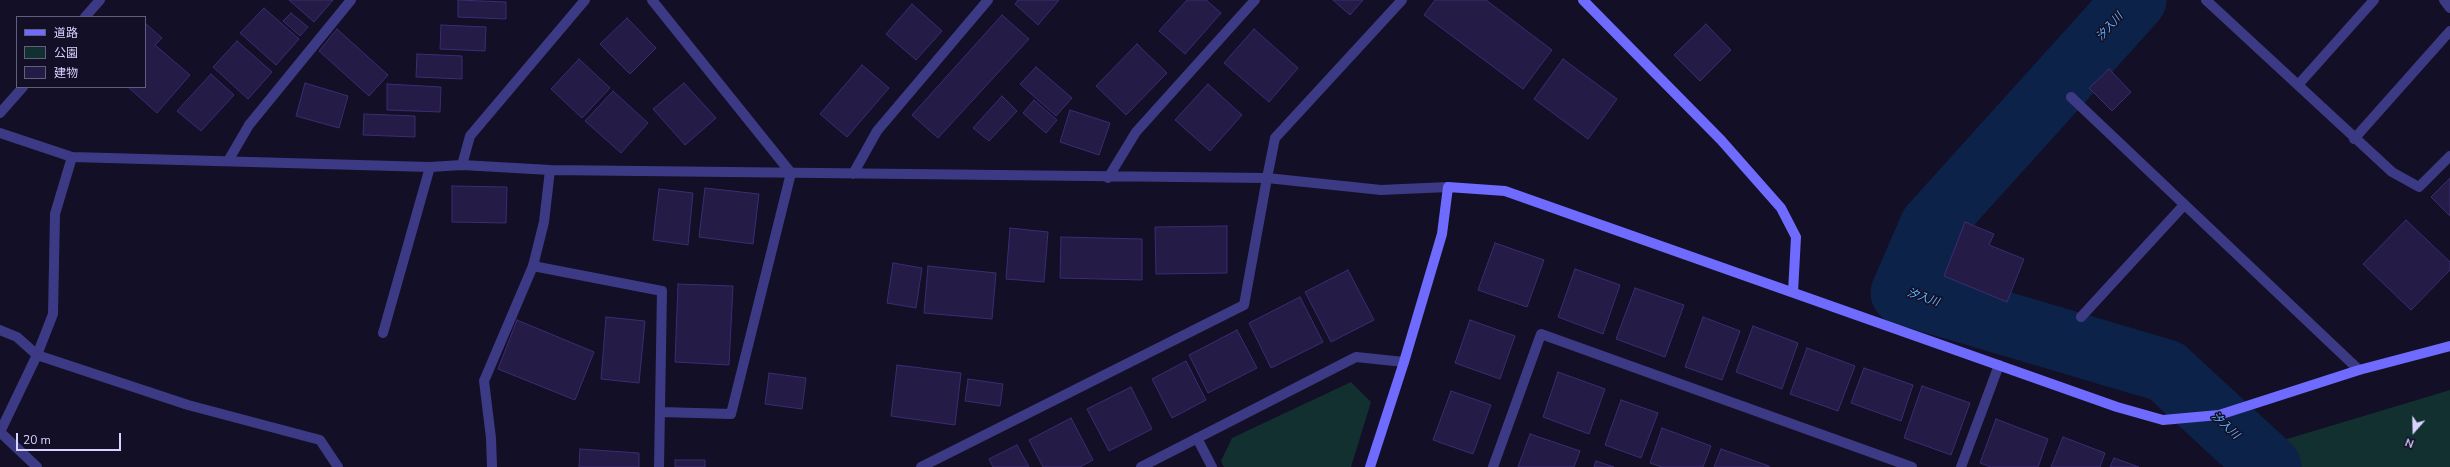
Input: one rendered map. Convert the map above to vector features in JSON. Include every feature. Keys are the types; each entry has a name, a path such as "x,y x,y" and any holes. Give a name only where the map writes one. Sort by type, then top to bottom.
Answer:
{"street":[{"path":"86,16 100,0"},
{"path":"228,161 249,125 351,0"},
{"path":"462,165 470,136 585,0"},
{"path":"652,0 791,173"},
{"path":"853,174 877,131 988,0"},
{"path":"1108,178 1136,132 1254,0"},
{"path":"921,467 1244,305 1275,138 1402,0"},
{"path":"1584,0 1721,140 1781,208 1796,237 1793,292"},
{"path":"2206,0 2354,139 2392,172 2419,187 2450,156"},
{"path":"2298,85 2374,0"},
{"path":"2444,0 2450,8"},
{"path":"2354,139 2450,31"},
{"path":"0,113 22,88"},
{"path":"2071,96 2359,370"},
{"path":"0,133 72,157 430,167 462,165 550,170 1108,178 1267,178 1381,190 1448,188 1505,191 1999,364 2117,407 2163,420 2219,415 2359,370 2450,346"},
{"path":"36,467 0,432 37,355 53,314 56,214 72,157"},
{"path":"382,333 430,167"},
{"path":"492,467 491,438 484,381 532,266 544,222 550,170"},
{"path":"661,412 732,414 791,173"},
{"path":"1372,467 1442,234 1448,188"},
{"path":"2081,317 2184,205"},
{"path":"532,266 662,291 659,467"},
{"path":"0,330 17,337 37,355 188,405 320,440 338,467"},
{"path":"1493,467 1541,334 1912,467"},
{"path":"1141,467 1356,357 1404,362"},
{"path":"1961,467 1999,364"},
{"path":"1197,438 1212,467"}],"green space":[{"path":"1351,382 1371,402 1351,467 1224,467 1221,461 1232,438"},
{"path":"2450,390 2450,467 2280,467 2257,448"}],"building":[{"path":"289,0 333,0 314,22"},
{"path":"458,0 506,2 506,19 458,17"},
{"path":"1018,0 1059,0 1038,25 1015,4"},
{"path":"1187,0 1206,0 1221,13 1185,54 1159,31"},
{"path":"1333,0 1363,0 1350,15"},
{"path":"1435,0 1486,0 1552,50 1523,89 1424,15"},
{"path":"912,4 942,31 916,60 886,34"},
{"path":"264,8 299,39 276,65 240,33"},
{"path":"291,13 308,27 300,36 283,21"},
{"path":"1002,15 1029,39 938,138 912,115"},
{"path":"627,18 656,48 630,74 600,44"},
{"path":"146,24 162,38 155,45 190,75 157,113 129,88 146,88"},
{"path":"1706,24 1731,50 1700,81 1674,55"},
{"path":"441,25 486,27 485,51 440,49"},
{"path":"337,29 388,75 369,96 319,51"},
{"path":"1254,29 1298,68 1269,102 1224,63"},
{"path":"237,41 272,72 248,99 213,67"},
{"path":"1137,44 1167,73 1126,115 1096,86"},
{"path":"417,54 462,56 462,79 416,77"},
{"path":"579,59 610,88 582,118 551,89"},
{"path":"1563,59 1617,99 1588,139 1534,99"},
{"path":"862,65 889,88 847,137 820,114"},
{"path":"1036,67 1072,98 1056,116 1020,84"},
{"path":"2109,69 2131,92 2112,111 2089,88"},
{"path":"211,74 234,95 201,131 177,111"},
{"path":"305,83 348,96 339,128 296,116"},
{"path":"684,83 716,118 685,145 653,109"},
{"path":"387,84 441,87 440,112 387,110"},
{"path":"1208,84 1242,115 1210,151 1175,120"},
{"path":"613,91 648,123 621,153 585,121"},
{"path":"1002,96 1017,111 989,141 973,128"},
{"path":"1034,100 1057,120 1046,133 1023,113"},
{"path":"1070,110 1110,123 1099,155 1060,142"},
{"path":"364,114 415,116 415,137 363,135"},
{"path":"2450,178 2450,216 2431,197"},
{"path":"452,186 507,187 506,223 452,222"},
{"path":"705,188 759,194 753,244 699,237"},
{"path":"659,189 693,193 688,245 653,240"},
{"path":"2406,220 2450,262 2450,270 2411,310 2363,264"},
{"path":"1965,222 1994,234 1989,245 2024,259 2007,302 1944,276"},
{"path":"1227,226 1227,273 1156,274 1155,227"},
{"path":"1010,228 1048,232 1044,282 1006,279"},
{"path":"1061,237 1142,239 1142,280 1060,278"},
{"path":"1495,243 1544,260 1527,307 1478,290"},
{"path":"893,263 922,268 916,308 887,303"},
{"path":"928,266 996,273 992,319 924,313"},
{"path":"1575,269 1620,285 1603,334 1558,317"},
{"path":"1348,270 1374,320 1331,342 1305,292"},
{"path":"678,284 733,286 729,365 675,362"},
{"path":"1635,288 1684,305 1665,357 1616,339"},
{"path":"1300,297 1323,342 1271,368 1249,323"},
{"path":"606,317 645,321 639,383 601,379"},
{"path":"1703,317 1740,331 1722,380 1685,367"},
{"path":"517,320 594,352 575,400 498,369"},
{"path":"1470,320 1515,336 1500,379 1455,363"},
{"path":"1753,326 1798,343 1782,389 1736,372"},
{"path":"1237,330 1257,368 1208,393 1189,355"},
{"path":"1807,348 1855,366 1838,411 1790,394"},
{"path":"1186,361 1206,400 1172,418 1152,379"},
{"path":"897,365 961,373 955,425 891,416"},
{"path":"1864,368 1913,385 1901,421 1851,403"},
{"path":"1558,372 1605,389 1589,434 1543,417"},
{"path":"769,373 806,378 802,409 765,404"},
{"path":"968,379 1003,384 1000,406 965,401"},
{"path":"1922,386 1970,403 1951,455 1904,438"},
{"path":"1131,387 1152,429 1109,451 1087,409"},
{"path":"1451,391 1491,405 1473,454 1433,440"},
{"path":"1621,400 1658,413 1641,458 1605,445"},
{"path":"1071,418 1093,460 1080,467 1043,467 1029,440"},
{"path":"1996,419 2048,439 2038,467 1991,467 1980,463"},
{"path":"1662,428 1711,446 1703,467 1662,467 1650,463"},
{"path":"1530,434 1580,451 1574,467 1518,467"},
{"path":"2063,437 2105,453 2100,467 2051,467"},
{"path":"1017,445 1029,467 993,467 989,459"},
{"path":"580,449 639,453 639,467 579,467"},
{"path":"1721,449 1769,466 1769,467 1714,467"},
{"path":"2114,458 2139,467 2110,467"},
{"path":"675,460 705,460 705,467 675,467"},
{"path":"1596,461 1614,467 1594,467"}],"waterway":[{"name":"汐入川","path":"2135,0 1931,226 1902,293 2166,371 2270,467"}]}
